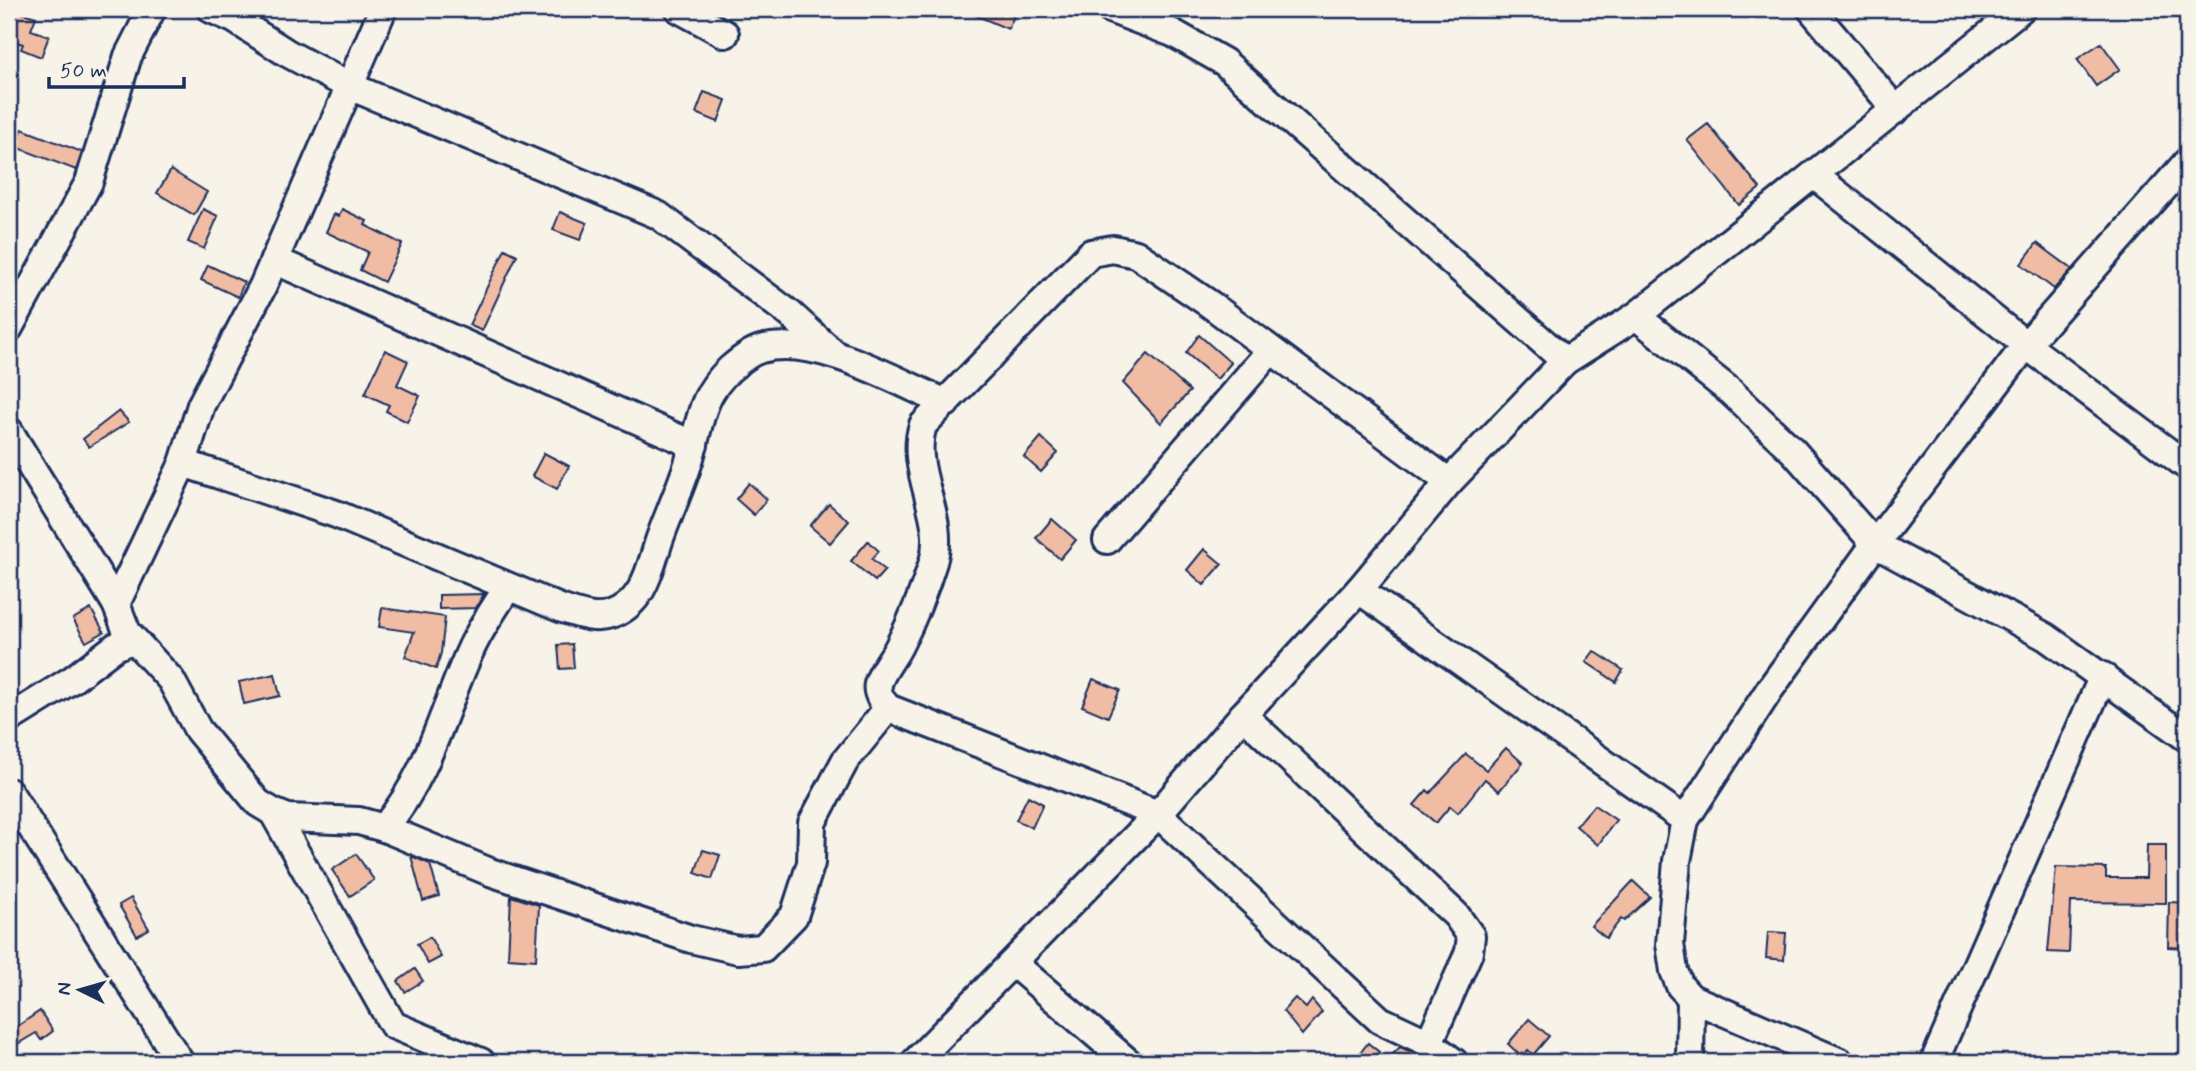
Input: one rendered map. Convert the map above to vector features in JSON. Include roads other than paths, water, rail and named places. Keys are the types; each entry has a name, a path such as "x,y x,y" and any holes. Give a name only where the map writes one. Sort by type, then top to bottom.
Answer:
{"street":[{"path":"9,328 89,182 128,56 152,9"},
{"path":"211,9 234,19 287,54 347,85 658,215 790,314 833,353"},
{"path":"116,604 183,463 201,405 274,260 334,126 347,85 383,9"},
{"path":"678,9 725,34"},
{"path":"1110,9 1173,33 1224,62 1565,361"},
{"path":"1811,9 1896,110"},
{"path":"915,1062 1158,814 1242,715 1359,590 1449,482 1565,361 1636,316 2021,9"},
{"path":"1840,1062 1691,998 1680,986 1674,971 1671,944 1677,861 1685,820 1770,689 1875,544 2026,345 2187,162"},
{"path":"1814,175 2026,345 2187,466"},
{"path":"1449,482 1136,254 1100,249 1091,253 923,425 918,440 936,540 934,558 914,616 878,685 880,699 888,708 1158,814 1380,1020 1429,1043 1454,1062"},
{"path":"274,260 694,445"},
{"path":"1636,316 1731,392 1794,452 1875,544 2046,637 2187,738"},
{"path":"183,463 336,514 423,549 507,588 583,616 609,616 622,610 645,586 694,445 701,408 713,384 737,363 759,350 778,347 833,353 946,403"},
{"path":"1107,540 1271,350"},
{"path":"9,431 116,604 132,639 172,680 198,730 258,803 288,818 359,821 384,828 490,872 691,939 738,950 763,948 794,916 811,863 813,823 845,761 888,708"},
{"path":"384,828 413,790 429,759 471,650 507,588"},
{"path":"1359,590 1685,820"},
{"path":"9,719 132,639"},
{"path":"1934,1062 2103,676"},
{"path":"1242,715 1456,915 1471,936 1469,952 1429,1043"},
{"path":"9,792 180,1062"},
{"path":"273,812 394,1026 441,1057 481,1062"},
{"path":"1013,963 1128,1062"},
{"path":"1690,1062 1691,998"}]}
